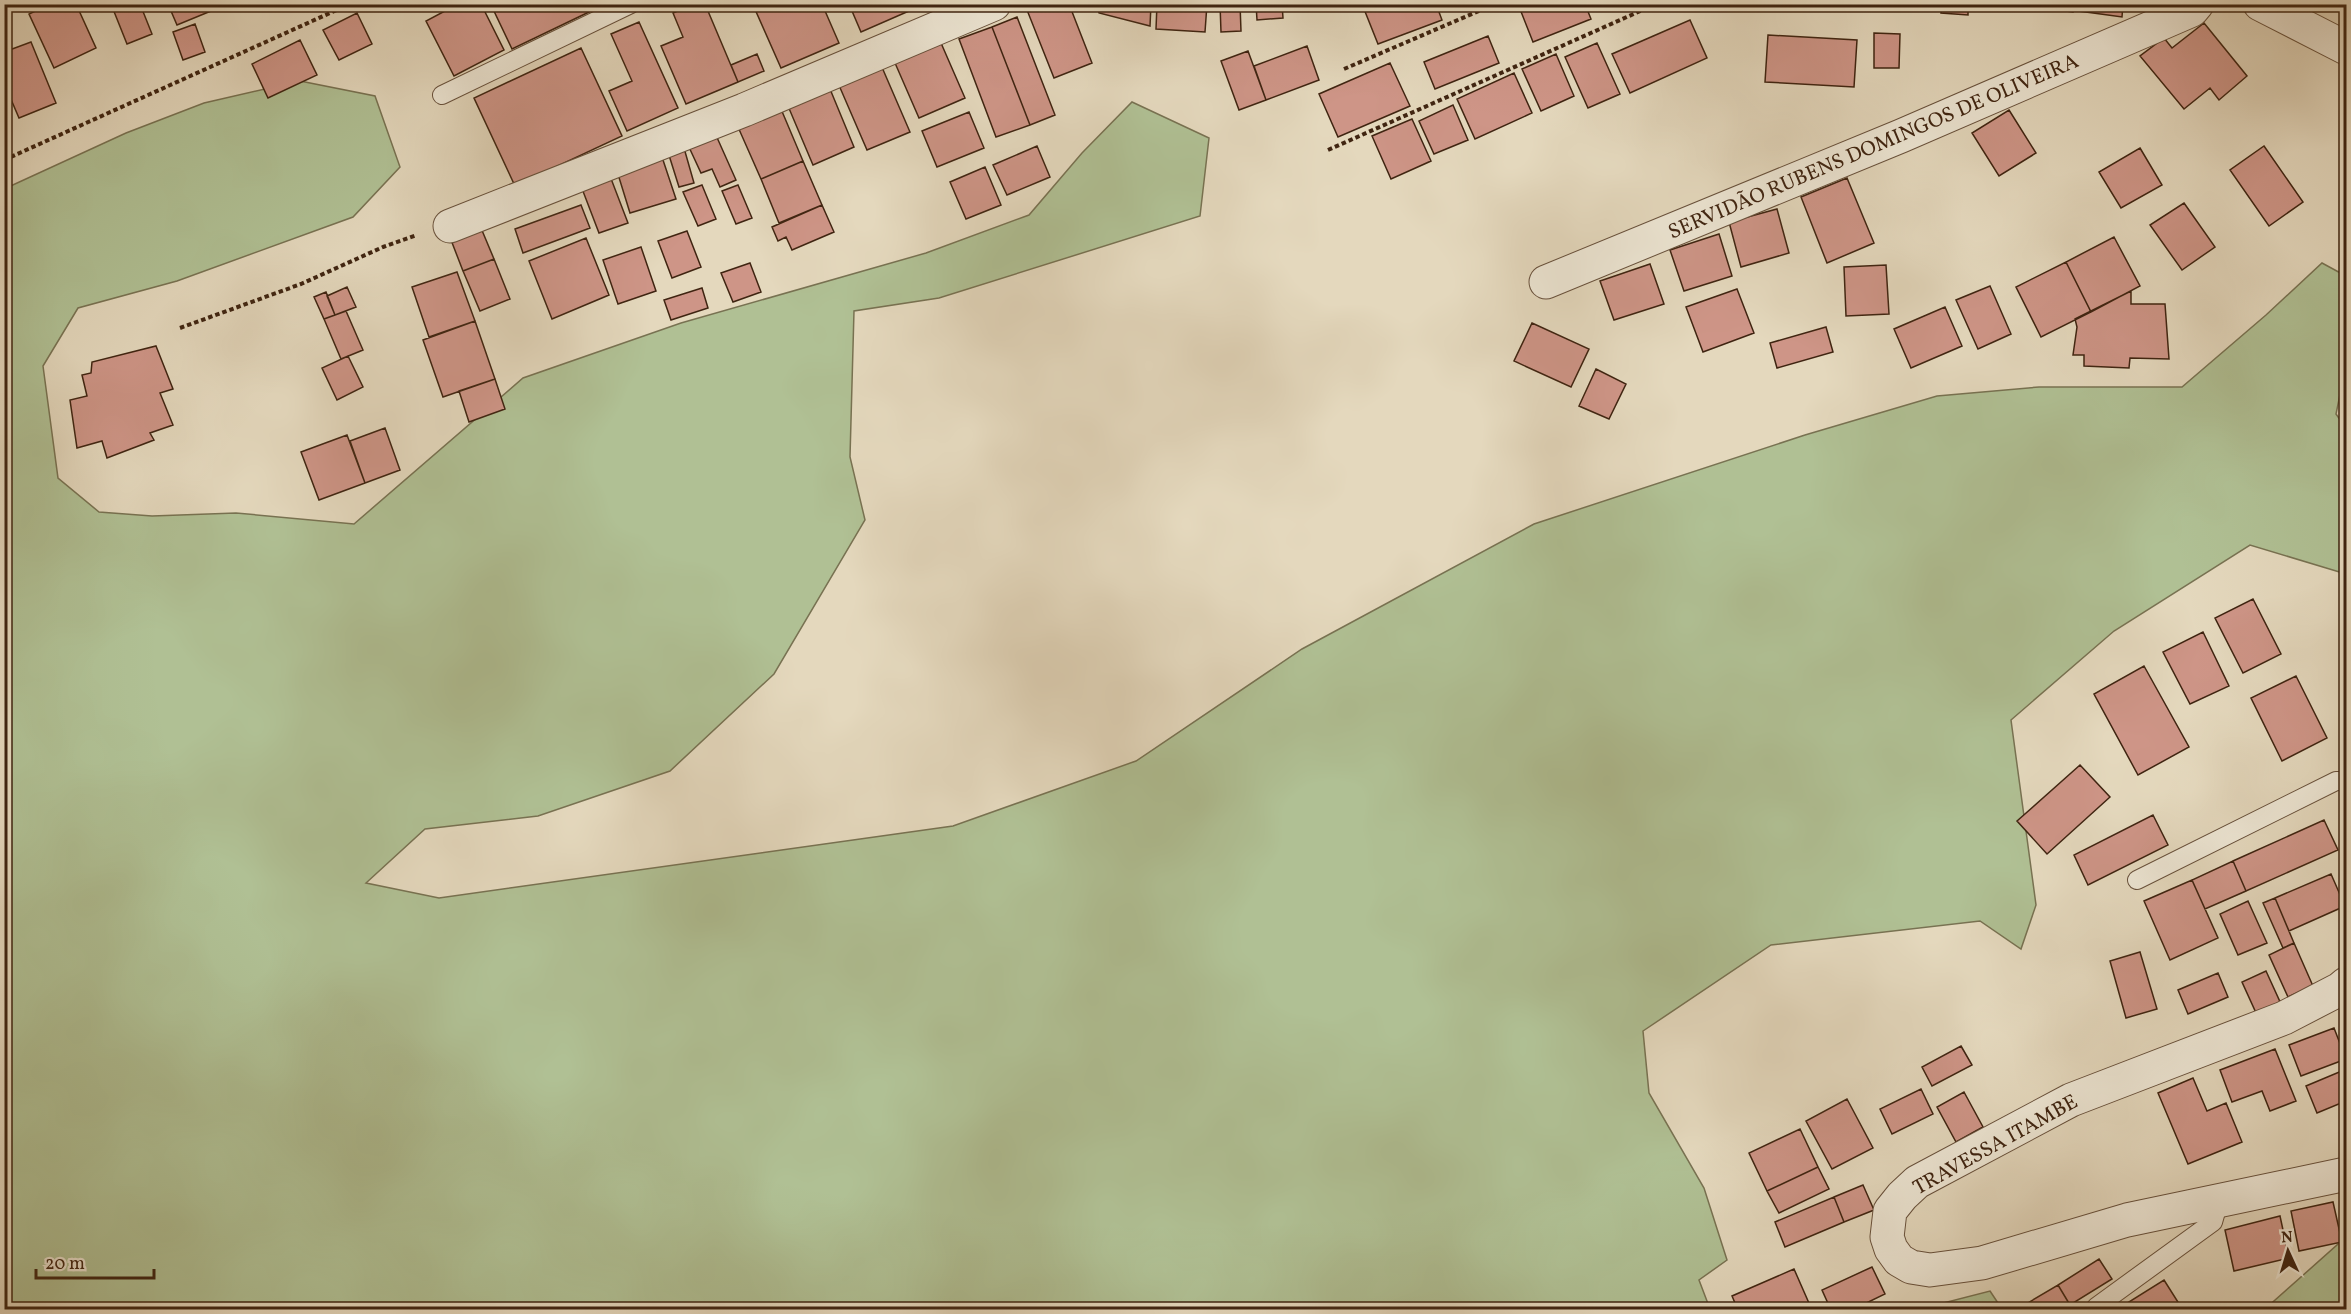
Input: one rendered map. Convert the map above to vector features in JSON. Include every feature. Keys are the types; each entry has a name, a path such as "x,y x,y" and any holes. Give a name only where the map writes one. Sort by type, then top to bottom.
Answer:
{"street":[{"path":"450,226 744,110 994,4"},
{"name":"SERVIDÃO RUBENS DOMINGOS DE OLIVEIRA","path":"1546,282 1901,136 2181,14 2197,4"},
{"path":"2260,4 2346,48"},
{"name":"TRAVESSA ITAMBE","path":"2346,984 2284,1018 2071,1100 1917,1182 1890,1210 1887,1237 1891,1249 1899,1260 1911,1267 1930,1270 1953,1268 1982,1263 2127,1220 2346,1174"}],"lane":[{"path":"442,95 631,4"},
{"path":"2137,880 2336,781 2346,781"},
{"path":"2096,1307 2212,1222 2219,1201"}],"path":[{"path":"4,160 350,4"},
{"path":"1344,69 1495,4"},
{"path":"1328,150 1656,4"},
{"path":"180,328 301,284 383,247 450,226"}],"green space":[{"path":"300,81 375,96 400,167 353,217 177,281 78,308 43,366 58,478 99,512 152,516 236,513 354,524 523,378 681,323 926,253 1029,215 1082,153 1132,102 1209,138 1200,216 939,298 854,311 850,457 865,520 774,674 670,771 538,816 425,829 366,883 439,898 953,826 1136,761 1302,649 1534,524 1805,435 1937,396 2039,387 2182,387 2322,263 2346,276 2346,365 2336,414 2346,428 2346,574 2250,545 2114,631 2011,720 2036,905 2021,949 1980,921 1771,945 1643,1031 1649,1093 1704,1188 1727,1260 1699,1280 1710,1309 5,1309 4,189 126,133 204,103"},
{"path":"2346,1237 2346,1309 2265,1309"},
{"path":"1990,1291 2002,1309 1920,1309"}],"building":[{"path":"50,4 76,4 96,48 54,68 29,14"},
{"path":"111,4 140,4 152,34 127,44"},
{"path":"168,4 228,4 177,25"},
{"path":"458,4 481,4 504,50 454,76 426,21"},
{"path":"501,4 586,4 589,12 512,49 493,9"},
{"path":"694,4 705,4 738,82 686,104 661,46 683,37 673,13"},
{"path":"760,4 822,4 839,43 781,68 754,7"},
{"path":"849,4 925,4 861,32"},
{"path":"1041,4 1069,4 1092,63 1054,78 1027,10"},
{"path":"1097,4 1151,4 1150,26 1099,13"},
{"path":"1157,4 1207,4 1205,32 1156,29"},
{"path":"1220,4 1240,4 1241,31 1221,32"},
{"path":"1256,4 1282,4 1283,18 1257,20"},
{"path":"1362,4 1436,4 1442,20 1378,44"},
{"path":"1518,4 1585,4 1591,19 1533,42"},
{"path":"1599,4 1620,4 1602,11"},
{"path":"1942,4 1968,4 1968,15 1941,13"},
{"path":"2036,4 2074,4 2073,12 2035,7"},
{"path":"2080,4 2123,4 2122,17 2079,11"},
{"path":"357,13 372,44 339,60 323,30"},
{"path":"1017,17 1055,115 1030,125 992,27"},
{"path":"1690,20 1707,58 1630,93 1612,54"},
{"path":"639,22 678,108 627,131 609,91 632,81 611,34"},
{"path":"2204,23 2247,76 2219,100 2210,88 2184,109 2140,56 2164,38 2172,48"},
{"path":"195,24 205,52 183,60 173,32"},
{"path":"992,27 1030,125 996,137 959,39"},
{"path":"1874,33 1900,34 1899,68 1874,68"},
{"path":"1768,35 1857,40 1854,87 1765,82"},
{"path":"1488,36 1499,63 1435,89 1424,62"},
{"path":"300,40 317,75 268,98 252,64"},
{"path":"31,42 56,103 19,118 4,83 4,52"},
{"path":"941,43 965,98 919,118 895,63"},
{"path":"1597,43 1620,94 1588,108 1565,57"},
{"path":"1307,46 1319,80 1266,100 1254,66"},
{"path":"581,48 622,136 515,186 474,98"},
{"path":"1248,51 1266,100 1239,110 1221,61"},
{"path":"757,54 764,71 738,82 731,65"},
{"path":"1556,54 1574,96 1541,111 1522,69"},
{"path":"1390,63 1410,106 1338,137 1319,94"},
{"path":"881,65 910,132 867,150 838,83"},
{"path":"1514,73 1532,113 1475,139 1457,99"},
{"path":"830,89 854,147 813,165 788,106"},
{"path":"1453,105 1468,140 1434,154 1419,121"},
{"path":"781,109 803,161 761,179 738,127"},
{"path":"2009,110 2036,153 1999,176 1972,133"},
{"path":"969,112 984,148 937,167 922,131"},
{"path":"1412,119 1431,161 1391,179 1372,136"},
{"path":"715,133 736,180 720,187 712,169 701,173 688,145"},
{"path":"1037,146 1050,177 1007,195 993,165"},
{"path":"2264,146 2303,202 2269,226 2230,170"},
{"path":"684,148 694,183 679,187 668,152"},
{"path":"2140,148 2162,185 2121,208 2099,172"},
{"path":"662,157 676,199 630,213 617,171"},
{"path":"803,161 822,205 779,223 761,179"},
{"path":"985,167 1001,205 966,219 950,182"},
{"path":"610,176 628,223 599,233 581,186"},
{"path":"1847,178 1874,243 1827,263 1801,197"},
{"path":"702,185 716,219 698,226 683,192"},
{"path":"738,185 752,218 736,224 722,191"},
{"path":"2184,203 2215,247 2182,270 2150,225"},
{"path":"581,205 590,228 523,253 515,229"},
{"path":"822,205 834,232 792,250 786,237 778,241 772,227"},
{"path":"1777,209 1789,253 1741,267 1729,222"},
{"path":"481,228 494,259 463,271 451,240"},
{"path":"687,231 701,267 672,278 658,241"},
{"path":"1719,234 1732,276 1684,291 1670,250"},
{"path":"2114,237 2140,286 2091,312 2066,262"},
{"path":"586,238 609,295 552,319 529,261"},
{"path":"641,247 656,291 618,304 603,260"},
{"path":"494,259 510,299 480,311 463,271"},
{"path":"2066,262 2091,312 2041,337 2016,287"},
{"path":"750,263 761,292 733,302 721,273"},
{"path":"1650,264 1664,304 1614,320 1600,281"},
{"path":"1886,265 1889,314 1846,316 1844,267"},
{"path":"457,272 475,321 429,337 412,287"},
{"path":"1990,286 2011,334 1978,349 1956,300"},
{"path":"347,287 356,307 335,315 327,296"},
{"path":"702,288 708,308 671,320 664,300"},
{"path":"1737,289 1754,333 1703,352 1686,307"},
{"path":"2131,291 2131,304 2165,304 2169,359 2130,358 2129,368 2084,366 2084,355 2073,355 2077,327 2075,319"},
{"path":"326,292 335,315 324,319 314,297"},
{"path":"1945,307 1962,346 1911,368 1894,329"},
{"path":"346,311 363,350 341,359 324,319"},
{"path":"475,321 495,379 443,397 423,340"},
{"path":"1532,323 1589,349 1571,387 1514,361"},
{"path":"1826,327 1833,352 1777,368 1770,343"},
{"path":"156,346 173,389 160,393 173,425 150,433 154,440 107,458 102,441 77,448 70,400 87,396 82,375 91,373 92,362"},
{"path":"348,356 363,387 337,400 322,368"},
{"path":"1596,369 1626,384 1609,419 1579,406"},
{"path":"495,379 505,409 469,422 459,391"},
{"path":"385,428 400,470 365,483 350,441"},
{"path":"347,435 365,483 319,500 301,452"},
{"path":"2253,599 2281,654 2243,673 2215,618"},
{"path":"2203,632 2229,686 2190,704 2163,652"},
{"path":"2144,666 2189,747 2138,775 2094,694"},
{"path":"2296,676 2327,738 2282,761 2251,698"},
{"path":"2080,765 2110,797 2047,854 2017,821"},
{"path":"2153,815 2168,845 2088,885 2074,855"},
{"path":"2324,820 2338,850 2246,891 2233,861"},
{"path":"2233,861 2246,891 2205,909 2192,880"},
{"path":"2331,874 2345,906 2289,931 2275,898"},
{"path":"2192,880 2218,938 2170,960 2144,901"},
{"path":"2275,898 2294,943 2283,948 2263,903"},
{"path":"2248,901 2267,943 2238,955 2220,914"},
{"path":"2294,943 2313,986 2288,997 2269,955"},
{"path":"2140,952 2157,1009 2126,1018 2110,961"},
{"path":"2266,971 2281,1004 2257,1015 2242,982"},
{"path":"2218,973 2228,997 2188,1014 2178,990"},
{"path":"2334,1028 2346,1059 2301,1076 2289,1045"},
{"path":"1961,1046 1972,1065 1932,1086 1922,1067"},
{"path":"2275,1049 2296,1101 2270,1111 2262,1091 2232,1102 2220,1070"},
{"path":"2344,1070 2346,1101 2317,1113 2306,1086"},
{"path":"2193,1078 2207,1111 2226,1103 2242,1142 2188,1164 2158,1093"},
{"path":"1921,1089 1933,1114 1892,1134 1880,1109"},
{"path":"1964,1092 1983,1127 1956,1142 1937,1107"},
{"path":"1847,1099 1873,1148 1832,1169 1806,1121"},
{"path":"1800,1129 1818,1167 1767,1191 1749,1153"},
{"path":"1818,1167 1829,1189 1779,1213 1767,1191"},
{"path":"1863,1185 1874,1210 1844,1222 1834,1197"},
{"path":"1834,1197 1844,1222 1785,1247 1775,1222"},
{"path":"2333,1202 2342,1242 2299,1251 2291,1211"},
{"path":"2280,1216 2289,1258 2234,1271 2225,1230"},
{"path":"2099,1259 2112,1279 2070,1305 2058,1285"},
{"path":"1872,1267 1885,1294 1852,1310 1831,1310 1822,1290"},
{"path":"1794,1269 1812,1310 1738,1310 1732,1296"},
{"path":"2164,1280 2183,1310 2126,1310 2124,1305"},
{"path":"2058,1285 2073,1310 2023,1310 2021,1307"}]}
